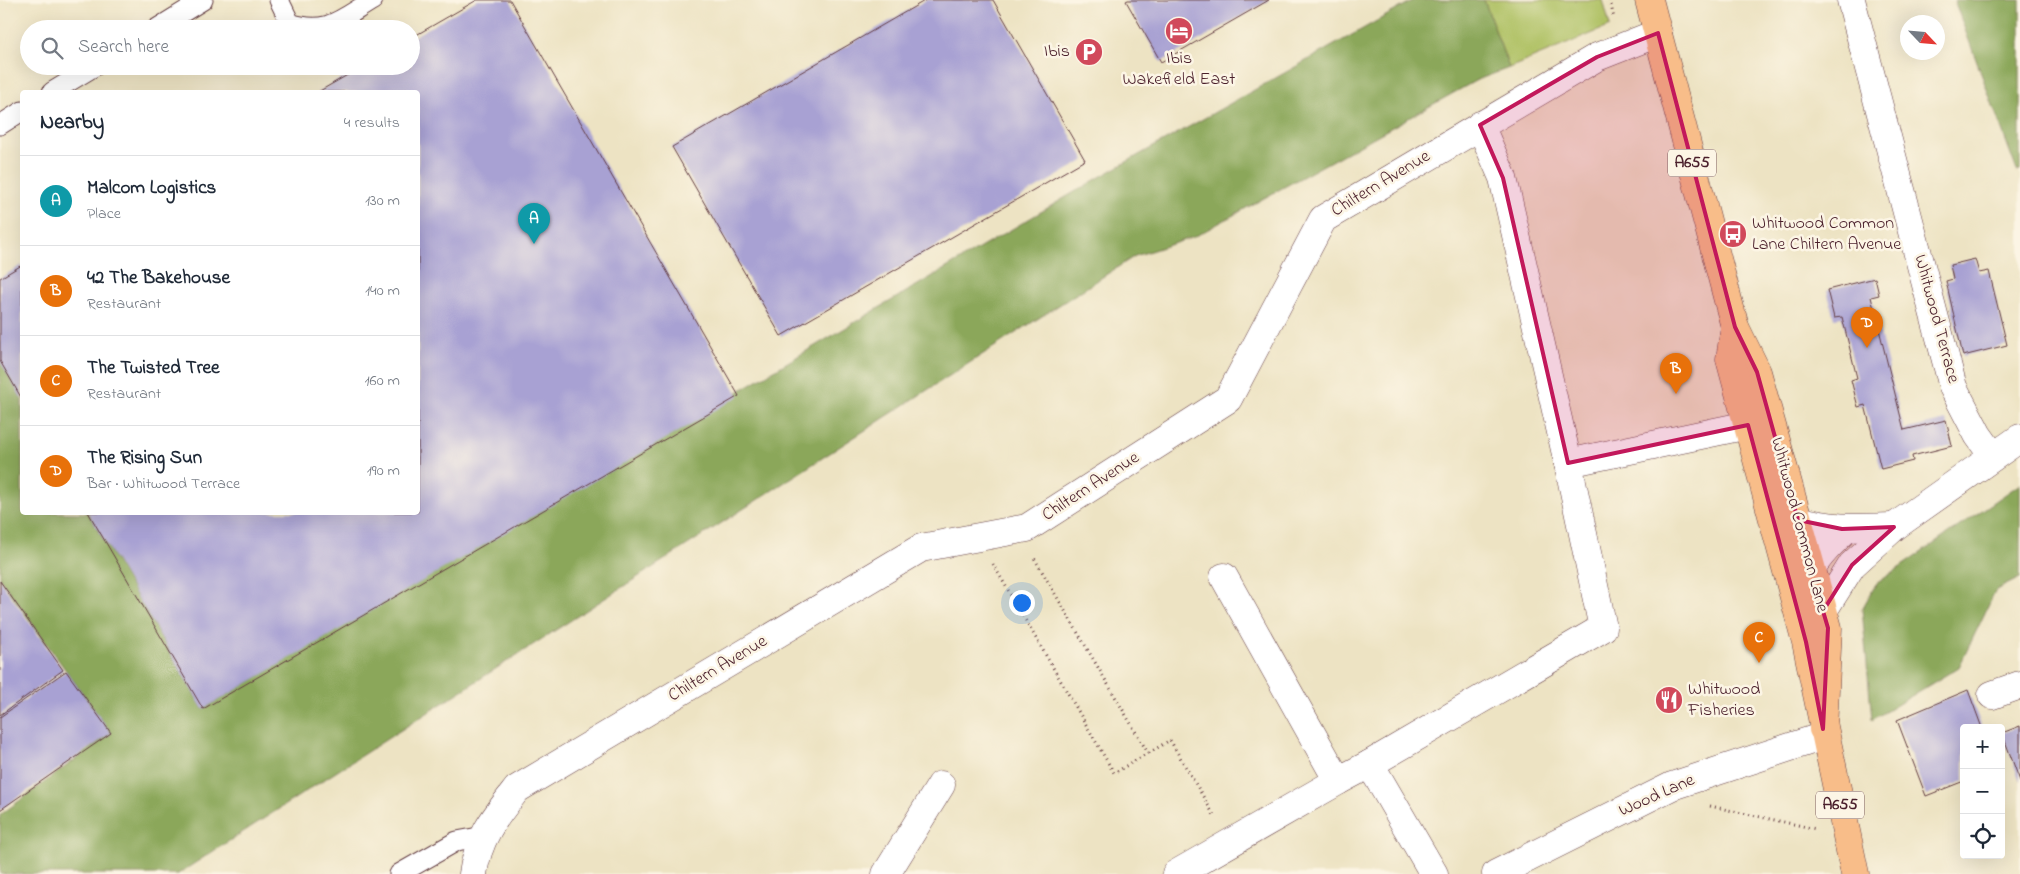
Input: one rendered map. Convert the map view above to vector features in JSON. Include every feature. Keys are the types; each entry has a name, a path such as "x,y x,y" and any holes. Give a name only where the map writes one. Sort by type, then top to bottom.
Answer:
{"main road":[{"name":"Whitwood Common Lane","path":"1649,0 1734,327 1757,372 1811,567"},
{"name":"Whitwood Common Lane","path":"1734,327 1730,359 1748,425 1810,609 1806,642 1854,874"}],"street":[{"name":"Whitwood Terrace","path":"1851,0 1953,387 1978,435 1993,456"},
{"name":"Chiltern Avenue","path":"473,874 475,860 490,823 518,789 921,548 1027,528 1228,399 1323,219 1596,57 1658,33"},
{"path":"1176,874 1370,764 1603,628 1568,463 1503,178 1480,126"},
{"path":"1568,463 1748,425"},
{"path":"1846,529 1826,548 1808,571 1802,586 1810,609 1852,565 1894,527 2020,438"},
{"path":"1798,520 1820,526 1846,529 1894,527"},
{"path":"1224,577 1338,781"},
{"path":"1992,695 2020,685"},
{"name":"Wood Lane","path":"1496,874 1672,786 1824,733"},
{"path":"1370,764 1434,874"},
{"path":"886,874 941,785"}],"lane":[{"path":"171,20 203,0"},
{"path":"279,0 289,20"},
{"path":"339,20 373,0"},
{"path":"55,90 80,75"},
{"path":"0,125 20,112"},
{"path":"399,874 457,841 484,836"}],"path":[{"path":"1018,530 1148,753"},
{"path":"978,537 1114,773 1170,740 1230,843"},
{"path":"1672,786 1701,804 1846,836"}],"highlighted area":[{"path":"1658,33 1735,327 1757,372 1798,520 1842,529 1894,527 1852,565 1823,611 1828,628 1823,729 1806,642 1748,425 1568,463 1503,178 1480,125 1597,57"}],"green space":[{"path":"1414,0 1484,0 1509,68 1477,80 1194,237 1135,256 178,874 0,874 0,815 111,733 0,579 0,361 20,396 20,515 89,515 203,709 1098,178"},
{"path":"1484,0 1603,0 1610,26 1509,68"},
{"path":"1954,0 2020,0 2020,170 2017,171"},
{"path":"2020,484 2020,578 1996,590 1959,667 1872,720 1862,609 1876,584"}],"building":[{"path":"477,0 510,0 739,396 203,709 90,515 420,515 420,90 321,90 347,75 420,75 420,33"},
{"path":"926,0 993,0 1085,160 781,336 672,147"},
{"name":"Ibis Wakefield East","path":"1269,0 1161,62 1126,1"},
{"path":"1975,259 1979,273 1989,271 2007,345 1963,356 1946,281 1953,279 1950,265"},
{"path":"20,266 20,396 0,361 0,278"},
{"path":"1875,278 1879,295 1871,297 1904,430 1946,420 1952,446 1912,456 1913,461 1881,469 1865,405 1858,407 1851,380 1857,378 1842,317 1834,318 1827,290"},
{"path":"0,581 63,670 0,715"},
{"path":"66,671 111,733 0,810 0,717"},
{"path":"1968,690 1981,724 1960,724 1960,783 1926,796 1897,720"},
{"path":"2020,726 2020,781 2005,741 2005,732"}],"place":[{"name":"Ibis Wakefield East","path":"1179,31"},
{"name":"Ibis","path":"1089,52"},
{"name":"Whitwood Common Lane Chiltern Avenue","path":"1733,234"},
{"name":"Malcom Logistics","path":"534,244"},
{"name":"The Rising Sun","path":"1867,348"},
{"name":"42 The Bakehouse","path":"1676,394"},
{"name":"The Twisted Tree","path":"1759,663"},
{"name":"Whitwood Fisheries","path":"1669,700"}]}
